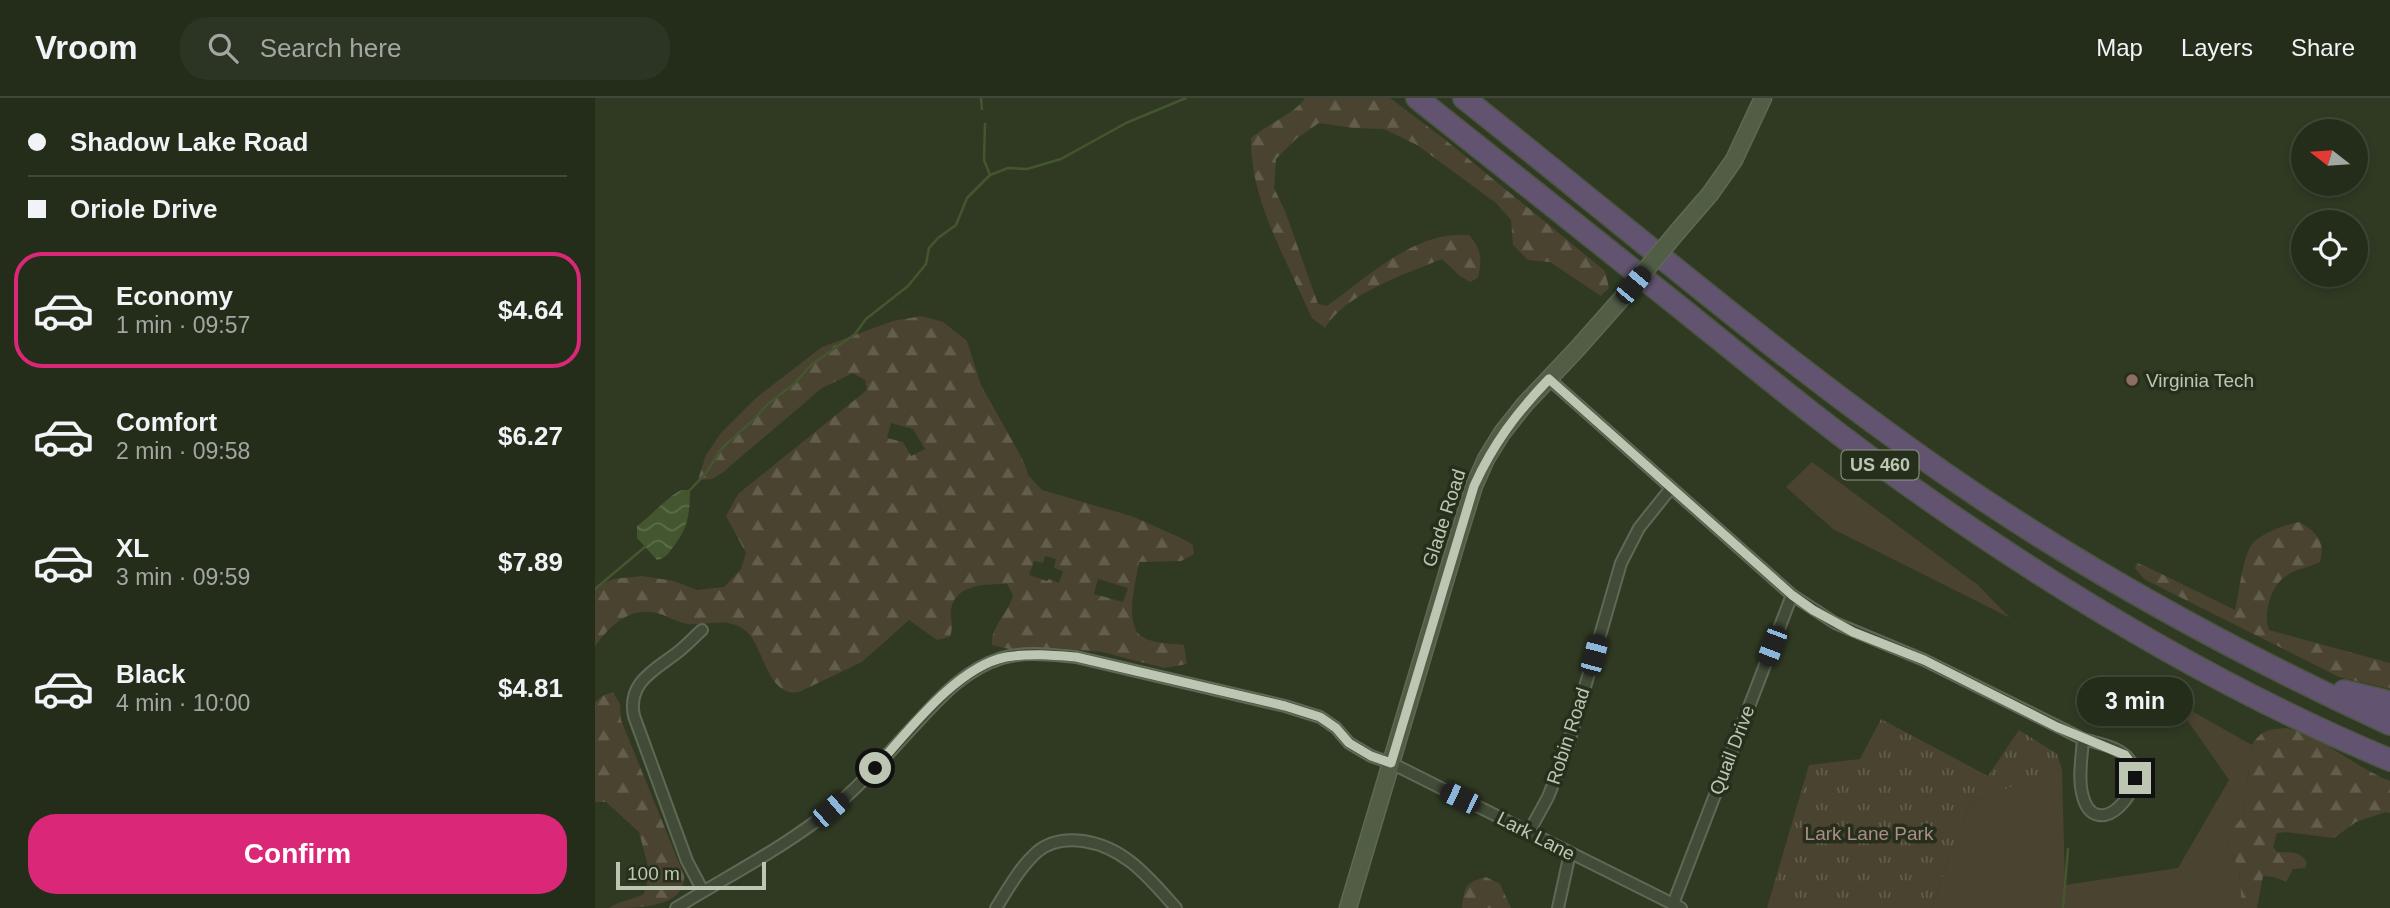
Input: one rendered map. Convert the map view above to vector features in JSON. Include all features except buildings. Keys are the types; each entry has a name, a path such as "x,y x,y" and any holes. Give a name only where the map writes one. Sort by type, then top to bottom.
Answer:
{"highway":[{"name":"US 460","path":"1417,98 1796,402 1950,514 2064,588 2157,643 2300,718 2390,760"},
{"name":"US 460","path":"1464,98 1797,364 1945,474 2114,581 2208,634 2390,724"},
{"path":"2300,681 2390,702"}],"street":[{"name":"Glade Road","path":"1348,908 1474,486 1486,459 1525,404 1623,297 1710,194 1734,160 1763,98"},
{"path":"1549,379 1792,595 1844,628 1924,660 2083,739 2110,747 2125,755 2135,771 2133,782 2120,808 2110,814 2095,814 2090,811 2083,797 2083,739"},
{"name":"Robin Road","path":"1529,832 1552,788 1567,749 1608,602 1625,555 1639,528 1671,488"},
{"name":"Quail Drive","path":"1677,906 1792,595"},
{"path":"702,629 680,651 642,679 636,689 633,705 634,716 687,861 703,891"},
{"name":"Lark Lane","path":"676,908 830,810 856,788 949,688 974,669 1004,657 1043,654 1076,657 1285,706 1320,717 1336,728 1349,743 1371,756 1391,763 1677,906"},
{"path":"996,908 1035,853 1052,843 1074,840 1100,844 1122,855 1143,871 1176,908"},
{"path":"1558,908 1570,853"}],"green space":[{"path":"1305,98 1390,98 1605,271 1609,288 1601,296 1550,262 1528,260 1513,245 1511,220 1496,203 1417,145 1384,129 1319,123 1296,139 1276,159 1274,188 1285,211 1318,304 1327,306 1393,258 1430,240 1449,235 1469,235 1479,250 1480,260 1478,278 1470,282 1442,259 1395,278 1347,305 1325,328 1312,318 1277,242 1261,201 1252,160 1251,138 1295,109"},
{"path":"922,316 943,322 967,341 981,385 1024,462 1028,475 1042,490 1134,517 1193,545 1194,554 1181,561 1139,562 1132,612 1136,630 1145,639 1184,645 1187,664 1164,668 1102,652 1060,648 1013,650 992,645 994,632 1013,595 1007,584 973,587 958,595 951,610 950,637 937,640 909,620 862,662 799,692 788,692 780,687 767,669 752,638 739,626 732,624 688,624 657,613 638,613 621,619 595,646 595,587 613,579 642,576 674,581 697,590 724,587 741,569 746,553 726,516 738,494 867,390 865,380 853,373 822,388 722,473 712,479 698,480 706,455 721,433 756,398 822,347 893,321","holes":["891,423 913,429 925,449 911,456 903,442 887,438","1045,556 1056,559 1054,568 1063,571 1059,583 1029,575 1034,561 1043,563","1098,579 1128,588 1123,602 1094,594"]},
{"path":"1812,462 1978,585 2010,618 1833,529 1786,487"},
{"path":"2299,522 2318,538 2322,555 2320,562 2291,573 2278,583 2267,609 2269,630 2390,663 2390,689 2339,677 2144,579 2135,568 2137,563 2145,566 2235,610 2250,547 2269,532"},
{"path":"613,692 620,704 621,720 684,875 683,886 677,894 659,904 609,908 644,894 650,874 639,832 606,802 595,802 595,702"},
{"path":"2174,701 2252,745 2243,817 2230,833 2227,843 2239,870 2242,908 1931,908 1970,802 2062,769 2065,885 2178,868 2229,780"},
{"name":"Lark Lane Park","path":"1881,719 1988,776 2019,730 2057,754 2062,769 1970,802 1931,908 1767,908 1809,765 1860,759"},
{"path":"2287,728 2327,745 2390,781 2390,813 2356,822 2334,838 2277,833 2273,847 2277,852 2298,854 2307,863 2305,868 2293,869 2286,882 2263,876 2257,908 2242,908 2239,870 2227,843 2230,833 2243,816 2252,745 2267,731"},
{"path":"1486,877 1500,884 1511,908 1462,908 1467,887 1473,881"}],"water":[{"path":"682,490 690,490 685,527 668,554 657,560 637,538 637,526 671,496"}],"waterway":[{"path":"981,98 982,109"},
{"path":"689,491 706,473 723,447 768,404 795,383 811,365 855,334 866,319 908,286 926,264 929,248 956,225 967,198 990,175 1008,168 1027,169 1061,159 1126,123 1186,98"},
{"path":"985,124 984,160 990,175"},
{"path":"595,589 646,546"},
{"path":"2063,908 2068,849"}],"place":[{"name":"Virginia Tech","path":"2132,380"}],"route":[{"path":"875,768 949,688 974,669 1004,657 1043,654 1076,657 1285,706 1320,717 1336,728 1349,743 1371,756 1391,763 1474,486 1502,433 1514,416 1549,379 1792,595 1813,610 1853,632 1924,660 2083,739 2110,747 2128,758 2135,771 2135,778"}]}
